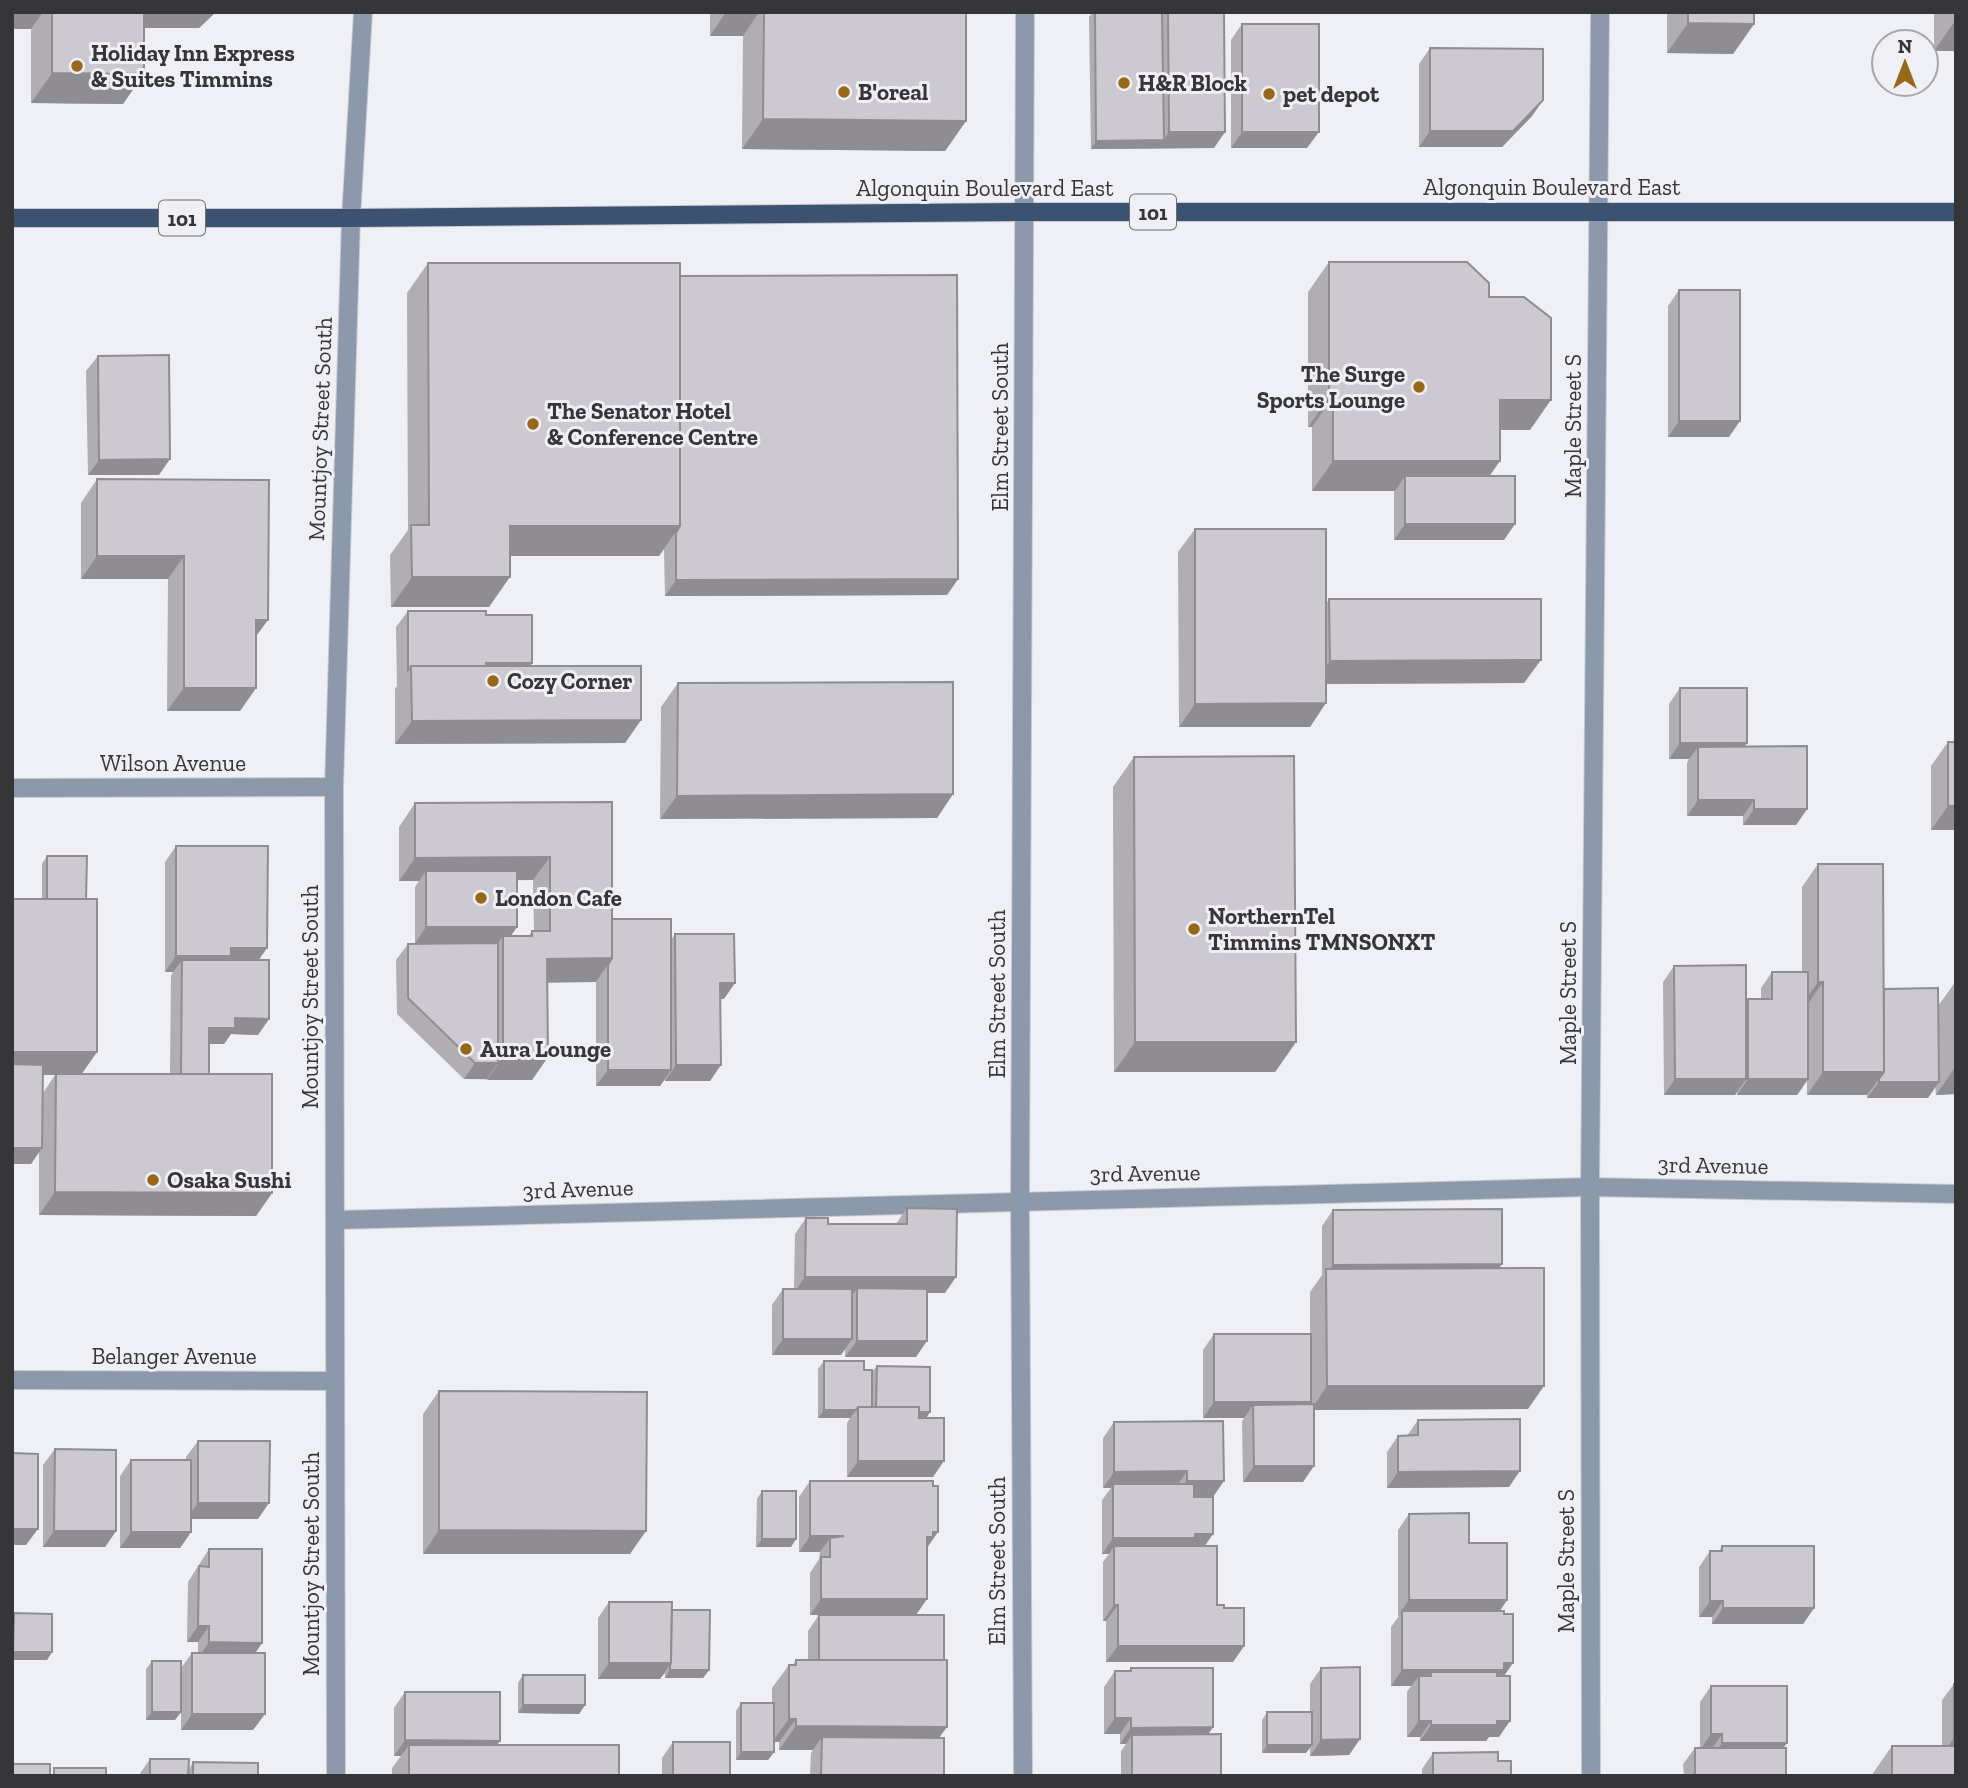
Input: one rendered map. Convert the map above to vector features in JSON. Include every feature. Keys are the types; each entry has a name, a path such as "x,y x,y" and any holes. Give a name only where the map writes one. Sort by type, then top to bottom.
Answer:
{"main road":[{"name":"Algonquin Boulevard East","path":"351,218 1025,212 1956,212"},
{"name":"101","path":"12,218 351,218"}],"street":[{"name":"Mountjoy Street South","path":"336,1776 334,787 351,218 363,12"},
{"name":"Elm Street South","path":"1023,1776 1020,1201 1025,12"},
{"name":"Maple Street S","path":"1591,1776 1590,1187 1600,12"},
{"name":"Wilson Avenue","path":"12,788 334,787"},
{"name":"3rd Avenue","path":"336,1220 1590,1187 1956,1194"},
{"name":"Belanger Avenue","path":"12,1380 335,1381"}],"building":[{"path":"52,12 144,12 144,74 52,73"},
{"name":"B'oreal","path":"764,12 966,12 966,121 763,119"},
{"name":"H&R Block","path":"1095,12 1162,12 1164,140 1096,141"},
{"path":"1168,12 1224,12 1225,132 1169,132"},
{"path":"1688,12 1754,12 1754,24 1688,23"},
{"name":"pet depot","path":"1242,24 1319,24 1319,132 1242,132"},
{"path":"1430,48 1543,49 1543,100 1513,131 1430,131"},
{"name":"The Surge Sports Lounge","path":"1329,262 1467,262 1489,283 1489,297 1524,297 1551,318 1551,400 1500,400 1500,461 1333,461 1333,397 1329,397"},
{"name":"The Senator Hotel & Conference Centre","path":"428,263 680,263 680,526 510,526 510,577 412,577 411,525 429,525"},
{"path":"957,275 958,579 676,580 676,533 680,526 680,276"},
{"path":"1679,290 1740,290 1740,421 1679,421"},
{"path":"169,355 170,459 99,460 98,356"},
{"path":"1405,476 1515,476 1515,524 1405,524"},
{"path":"97,479 269,480 268,620 256,620 256,688 184,688 184,556 97,556"},
{"path":"1195,529 1326,529 1326,703 1195,704"},
{"path":"1329,599 1541,599 1541,660 1330,661"},
{"path":"408,611 486,611 486,615 532,615 532,663 411,666 408,670"},
{"path":"411,666 641,666 641,720 412,721"},
{"path":"953,682 953,794 677,796 678,683"},
{"path":"1680,688 1747,688 1747,743 1680,743"},
{"path":"1948,742 1956,742 1956,806 1948,806"},
{"path":"1807,746 1807,809 1754,809 1754,800 1698,800 1698,747"},
{"name":"NorthernTel Timmins TMNSONXT","path":"1294,756 1296,1042 1135,1042 1134,757"},
{"path":"612,802 612,958 547,959 548,1057 503,1057 503,936 532,936 532,931 550,931 550,857 415,858 415,803"},
{"path":"176,846 268,846 267,948 231,948 231,956 176,956"},
{"path":"47,856 87,856 86,899 47,899"},
{"path":"1818,864 1883,864 1884,1072 1823,1072 1823,982 1818,982"},
{"path":"426,871 517,871 517,927 426,927"},
{"path":"12,899 97,899 97,1052 12,1052"},
{"path":"612,919 671,919 671,1070 608,1070 608,965 612,958"},
{"path":"675,934 734,934 735,983 720,983 721,1065 676,1065"},
{"path":"498,943 498,1063 475,1063 408,998 408,944"},
{"path":"182,960 269,960 269,1019 235,1018 235,1028 209,1028 209,1074 181,1074"},
{"path":"1746,965 1746,1079 1675,1079 1674,966"},
{"path":"1772,972 1808,972 1808,1079 1748,1079 1748,999 1772,999"},
{"path":"1938,988 1939,1082 1879,1082 1884,1072 1884,989"},
{"path":"12,1064 43,1065 42,1148 12,1148"},
{"path":"56,1074 272,1074 272,1193 55,1192"},
{"path":"907,1208 957,1209 956,1277 805,1277 806,1218 828,1218 828,1224 907,1224"},
{"path":"1502,1209 1502,1264 1333,1265 1333,1210"},
{"path":"1544,1268 1544,1386 1327,1386 1326,1269"},
{"path":"857,1288 927,1289 927,1341 857,1341"},
{"path":"783,1289 852,1289 852,1339 783,1339"},
{"path":"1214,1334 1311,1334 1311,1402 1214,1402"},
{"path":"824,1361 864,1361 864,1370 872,1370 872,1407 824,1410"},
{"path":"877,1366 930,1367 930,1412 919,1412 919,1407 876,1407"},
{"path":"439,1391 647,1392 646,1531 439,1530"},
{"path":"1314,1404 1314,1466 1254,1466 1253,1405"},
{"path":"858,1407 919,1407 919,1418 944,1418 944,1461 858,1461"},
{"path":"1520,1419 1520,1471 1398,1472 1398,1436 1418,1435 1418,1420"},
{"path":"1223,1421 1224,1481 1187,1481 1187,1471 1114,1472 1114,1422"},
{"path":"198,1441 270,1441 269,1503 198,1503"},
{"path":"55,1449 116,1450 116,1531 54,1531"},
{"path":"12,1453 38,1454 38,1529 12,1529"},
{"path":"131,1460 191,1460 191,1532 131,1532"},
{"path":"810,1481 933,1481 933,1486 938,1486 938,1532 933,1532 933,1537 927,1537 927,1599 821,1599 821,1557 830,1557 830,1538 844,1536 810,1536"},
{"path":"1113,1484 1194,1484 1194,1497 1213,1497 1213,1534 1195,1534 1195,1538 1113,1538"},
{"path":"762,1491 796,1491 796,1539 762,1539"},
{"path":"1469,1513 1469,1543 1507,1543 1507,1600 1409,1600 1409,1514"},
{"path":"1114,1546 1217,1546 1217,1605 1224,1605 1224,1608 1244,1608 1244,1646 1118,1646 1118,1605 1114,1605"},
{"path":"1722,1546 1814,1546 1814,1608 1723,1608 1723,1601 1710,1601 1710,1551 1722,1551"},
{"path":"209,1549 262,1549 262,1643 209,1642 209,1626 198,1626 199,1566 209,1567"},
{"path":"609,1602 672,1602 671,1663 609,1663"},
{"path":"672,1610 710,1610 709,1670 670,1670"},
{"path":"1402,1611 1504,1611 1504,1614 1513,1614 1513,1663 1504,1663 1504,1670 1402,1670"},
{"path":"14,1613 52,1614 52,1652 13,1652"},
{"path":"819,1615 944,1615 944,1660 819,1660"},
{"path":"192,1653 265,1653 265,1714 192,1714"},
{"path":"796,1660 947,1660 947,1727 796,1726 796,1719 789,1719 789,1665 796,1665"},
{"path":"152,1661 181,1661 181,1712 152,1712"},
{"path":"1360,1667 1360,1739 1321,1740 1321,1668"},
{"path":"1131,1668 1213,1668 1213,1727 1131,1728 1131,1718 1115,1718 1115,1671 1131,1671"},
{"path":"1431,1672 1497,1672 1497,1676 1510,1676 1510,1721 1497,1721 1497,1725 1431,1725 1431,1721 1419,1721 1419,1676 1431,1676"},
{"path":"523,1675 585,1675 585,1705 523,1705"},
{"path":"1956,1684 1956,1738 1954,1738"},
{"path":"1711,1686 1787,1686 1787,1743 1722,1743 1722,1734 1711,1734"},
{"path":"405,1692 500,1692 500,1741 405,1740"},
{"path":"741,1703 774,1703 774,1752 741,1752"},
{"path":"1267,1712 1312,1712 1312,1745 1267,1745"},
{"path":"1221,1734 1221,1776 1132,1776 1132,1735"},
{"path":"822,1737 944,1738 944,1776 821,1776"},
{"path":"673,1742 730,1742 730,1776 673,1776"},
{"path":"409,1745 619,1745 619,1776 409,1776"},
{"path":"1892,1746 1956,1746 1956,1776 1892,1776"},
{"path":"1695,1748 1786,1748 1786,1776 1695,1776"},
{"path":"1498,1752 1498,1761 1511,1761 1511,1776 1433,1776 1433,1753"},
{"path":"150,1759 189,1759 188,1776 133,1776 150,1775"},
{"path":"193,1762 258,1763 258,1776 193,1776"},
{"path":"12,1764 50,1764 50,1776 12,1776"},
{"path":"54,1768 106,1768 106,1776 54,1776"}],"place":[{"name":"Holiday Inn Express & Suites Timmins","path":"77,66"},
{"name":"H&R Block","path":"1124,83"},
{"name":"B'oreal","path":"844,92"},
{"name":"pet depot","path":"1269,94"},
{"name":"The Surge Sports Lounge","path":"1419,387"},
{"name":"The Senator Hotel & Conference Centre","path":"533,424"},
{"name":"Cozy Corner","path":"493,681"},
{"name":"London Cafe","path":"481,898"},
{"name":"NorthernTel Timmins TMNSONXT","path":"1194,929"},
{"name":"Aura Lounge","path":"466,1049"},
{"name":"Osaka Sushi","path":"153,1180"}]}
